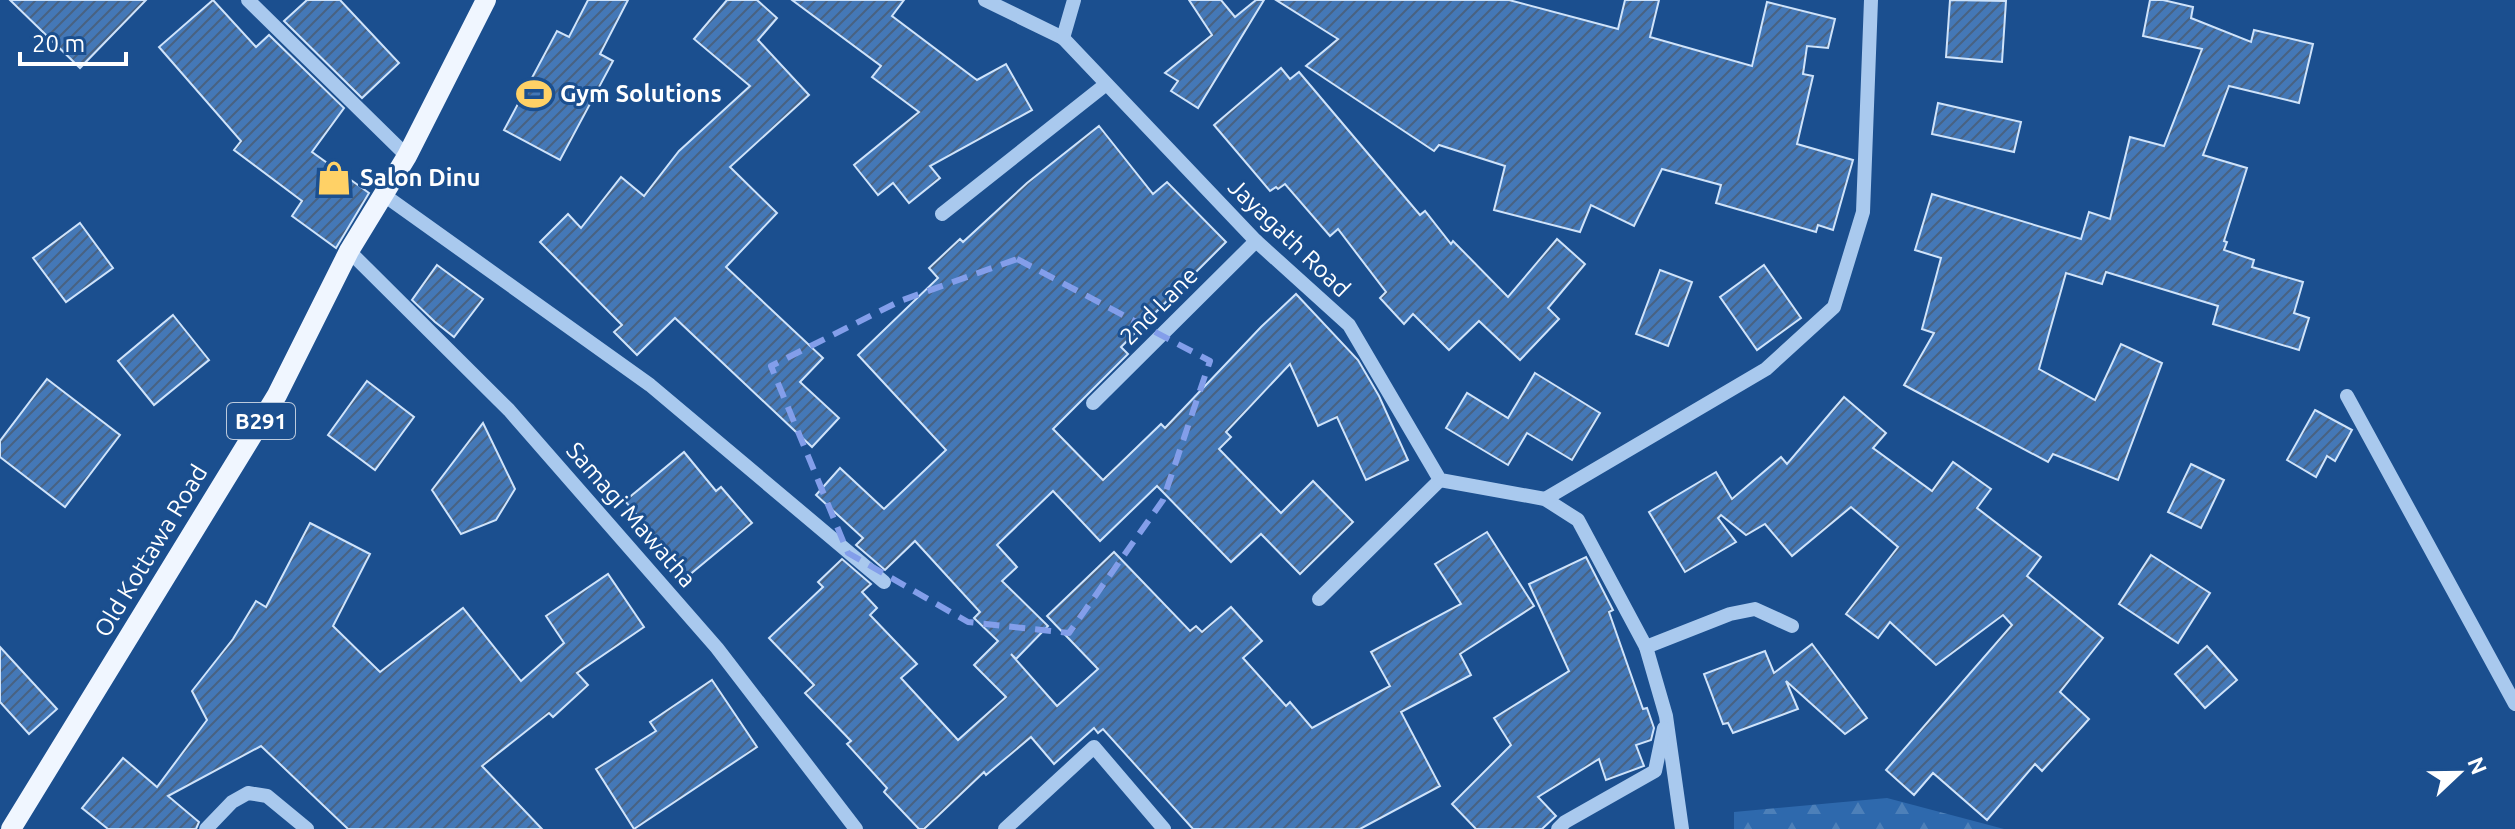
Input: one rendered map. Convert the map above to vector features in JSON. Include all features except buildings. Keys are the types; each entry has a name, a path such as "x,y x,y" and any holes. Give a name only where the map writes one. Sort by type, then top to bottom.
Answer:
{"main road":[{"name":"Old Kottawa Road","path":"20,825 277,395 349,251 407,156 486,0"}],"street":[{"path":"248,0 407,156"},
{"name":"Jayagath Road","path":"985,0 1063,38 1256,241 1349,325 1440,480"},
{"path":"1063,38 1074,0"},
{"path":"1545,499 1766,369 1834,307 1863,212 1871,0"},
{"path":"942,214 1105,85"},
{"path":"384,195 650,385 884,582"},
{"name":"2nd Lane","path":"1093,403 1256,241"},
{"name":"Samagi Mawatha","path":"349,251 509,410 572,481 717,648 856,829"},
{"path":"2347,396 2515,704"},
{"path":"1319,599 1440,480 1545,499 1578,520 1646,647 1666,716 1682,829"},
{"path":"1646,647 1730,614 1755,609 1792,626"},
{"path":"1558,829 1565,822 1655,771 1666,716"},
{"path":"1005,829 1094,747 1164,829"},
{"path":"206,829 232,802 248,793 267,796 307,829"}],"highlighted area":[{"path":"1017,259 1210,361 1163,500 1069,633 968,622 848,553 771,366 900,301"}],"green space":[{"path":"1887,798 2004,829 1734,829 1734,812"}],"place":[{"name":"Gym Solutions","path":"534,94"},
{"name":"Salon Dinu","path":"334,178"}]}
